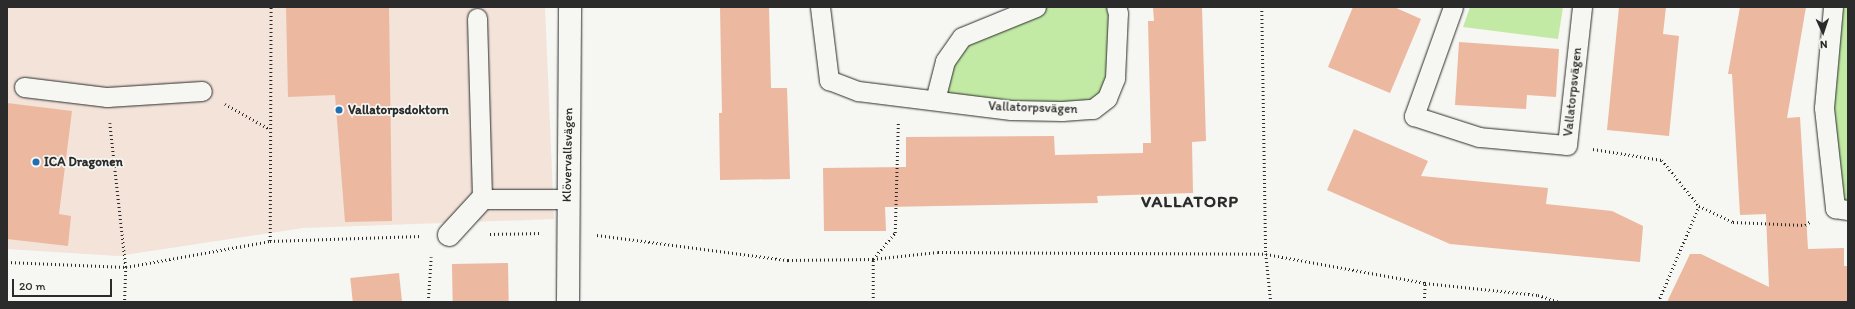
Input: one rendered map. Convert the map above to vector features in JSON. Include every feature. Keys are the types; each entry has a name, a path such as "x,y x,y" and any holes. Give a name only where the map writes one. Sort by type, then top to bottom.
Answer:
{"street":[{"name":"Klövervallsvägen","path":"568,302 567,199 570,7"},
{"path":"449,235 482,199"}],"lane":[{"name":"Vallatorpsvägen","path":"820,7 828,80 858,91 1011,110 1093,109 1107,98 1115,78 1118,13 1116,7"},
{"path":"935,100 945,61 962,38 1036,7"},
{"name":"Vallatorpsvägen","path":"1453,7 1414,116 1479,137 1567,144 1582,7"},
{"path":"1833,7 1824,108 1842,209"},
{"path":"477,18 482,199 567,199"},
{"path":"24,87 107,97 202,91"}],"path":[{"path":"270,241 271,7"},
{"path":"1262,7 1266,254 1271,302"},
{"path":"202,91 270,129"},
{"path":"873,302 873,260 895,233 898,96"},
{"path":"107,97 126,267 124,302"},
{"path":"1567,144 1662,160 1699,206 1733,222 1805,224 1842,209"},
{"path":"1658,302 1699,206"},
{"path":"7,262 126,267 270,241 567,232 643,239 788,260 873,260 938,252 1266,254 1425,284 1538,295 1560,302"},
{"path":"428,302 431,256 449,235"},
{"path":"1424,302 1425,284"}],"shaded area":[{"path":"7,7 545,7 554,219 303,228 118,256 7,249"}],"green space":[{"path":"1036,7 1116,7 1115,78 1093,109 935,100 962,37"},
{"path":"1470,7 1563,7 1558,39 1463,27"},
{"path":"1833,7 1848,7 1848,210 1835,208 1824,108"}],"building":[{"name":"Vallatorpsdoktorn","path":"286,7 389,7 392,221 345,222 335,95 288,97"},
{"path":"720,7 769,7 771,88 787,88 790,179 720,180 719,113 722,113"},
{"path":"1153,7 1202,7 1206,141 1192,142 1193,193 1097,196 1098,203 885,207 886,231 824,231 823,168 906,167 906,137 1054,136 1055,155 1143,153 1143,143 1151,143 1148,21 1154,21"},
{"path":"1353,7 1394,7 1421,19 1390,93 1328,67"},
{"path":"1619,7 1666,7 1663,34 1679,36 1669,136 1607,130"},
{"path":"1740,7 1806,7 1787,118 1800,117 1808,249 1844,248 1844,266 1848,266 1848,302 1667,302 1690,254 1701,254 1769,287 1766,214 1740,215 1732,74 1728,74"},
{"path":"1459,42 1559,49 1556,97 1527,95 1526,109 1455,105"},
{"name":"ICA Dragonen","path":"7,103 72,111 59,214 71,216 68,246 7,239"},
{"path":"1354,129 1428,161 1421,176 1548,188 1546,204 1612,211 1643,226 1640,262 1450,244 1327,190"},
{"path":"508,263 509,302 453,302 452,264"},
{"path":"399,273 402,302 353,302 350,278"}],"place":[{"name":"Vallatorpsdoktorn","path":"339,110"},
{"name":"ICA Dragonen","path":"36,162"}],"district":[{"name":"VALLATORP","path":"1190,202"}]}
